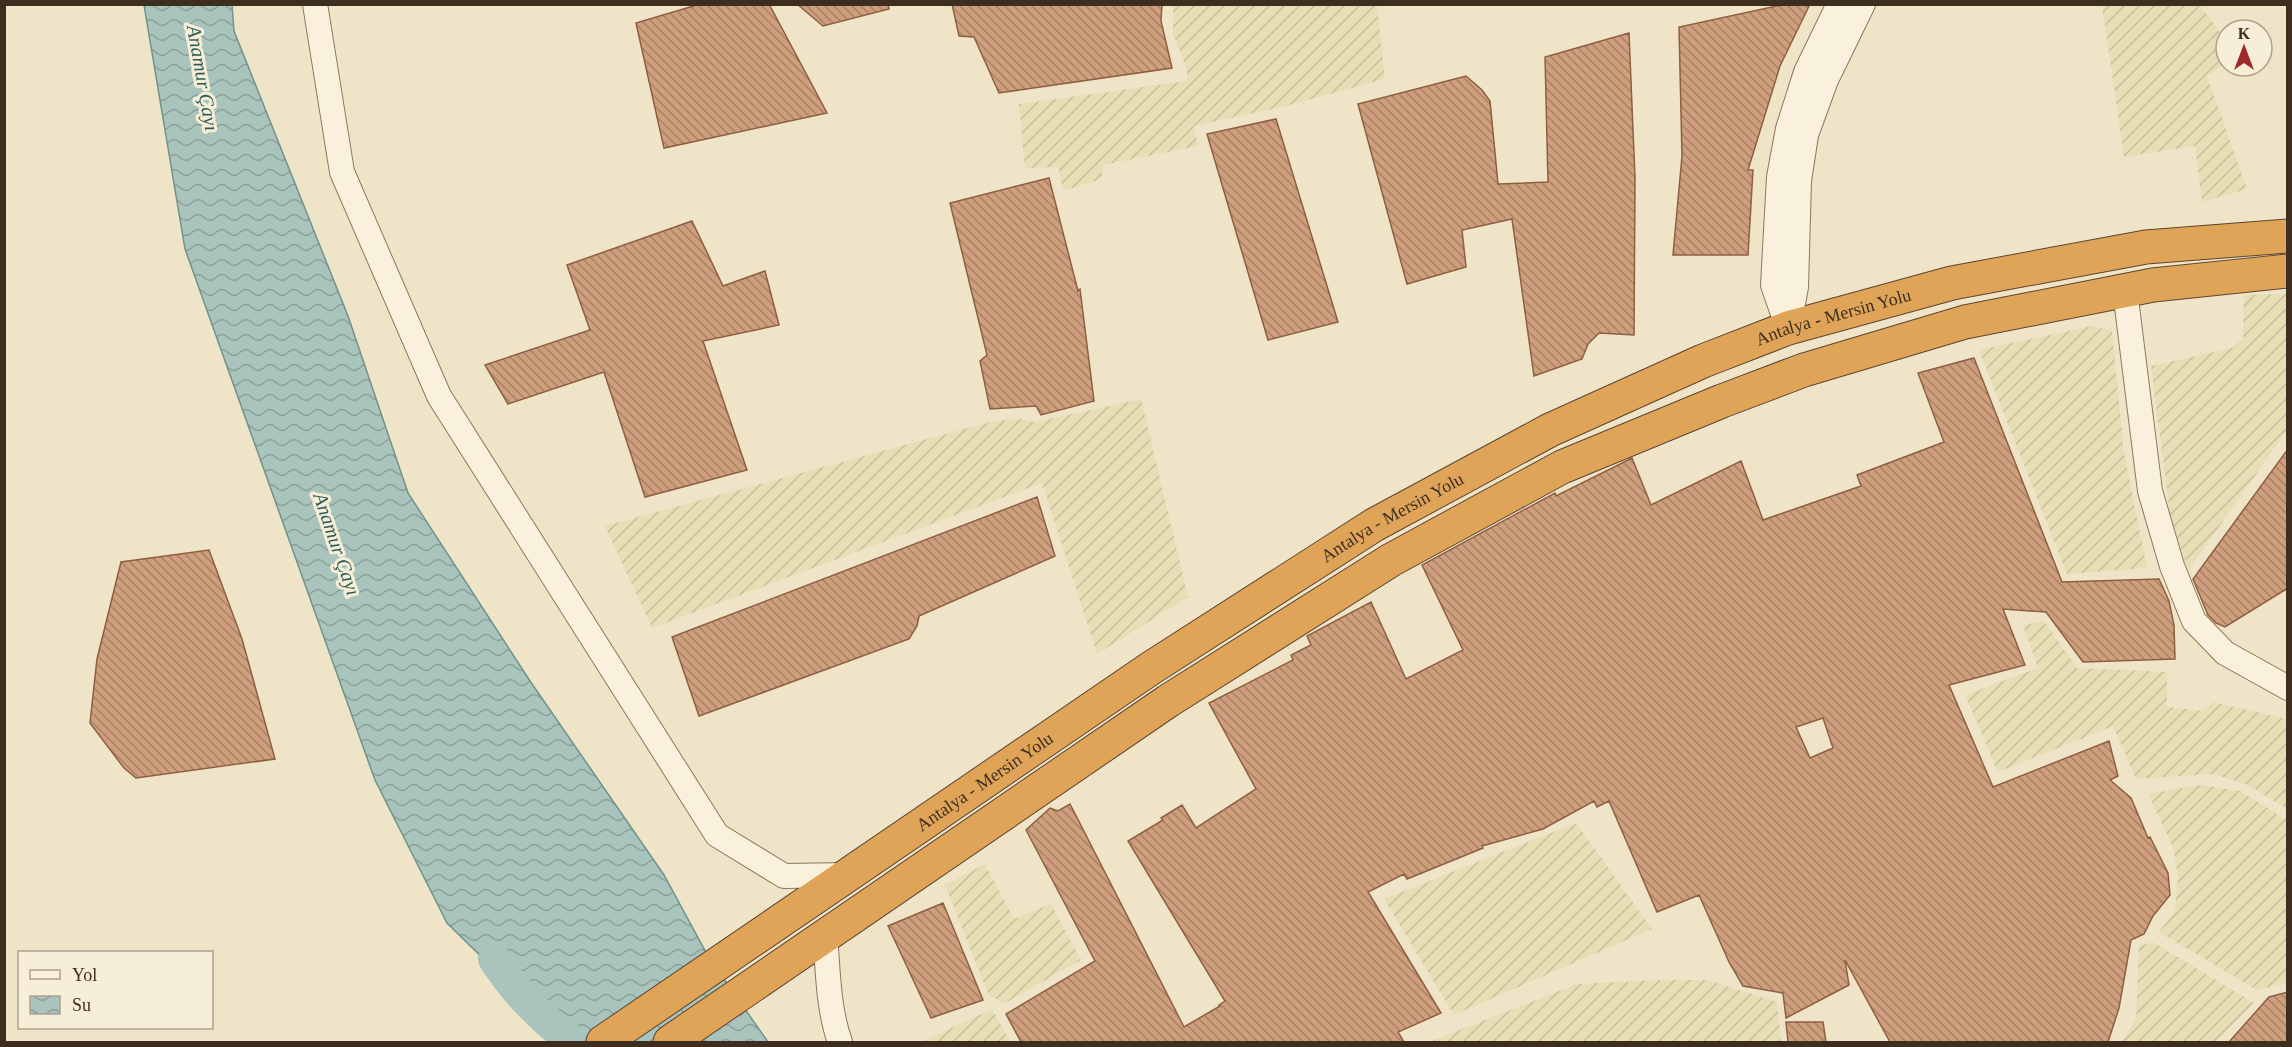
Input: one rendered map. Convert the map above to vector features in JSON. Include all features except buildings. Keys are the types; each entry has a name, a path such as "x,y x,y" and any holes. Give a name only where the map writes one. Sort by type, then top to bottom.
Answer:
{"highway":[{"name":"Antalya - Mersin Yolu","path":"603,1042 784,921 1150,668 1374,525 1550,430 1703,361 1788,328 1952,283 2146,248 2288,236"},
{"name":"Antalya - Mersin Yolu","path":"670,1042 1168,701 1391,560 1562,467 1804,370 1965,322 2153,285 2288,271"},
{"path":"1788,328 1804,370"}],"street":[{"path":"315,4 342,172 439,396 717,835 784,876 850,875"},
{"path":"1788,328 1773,285 1779,177 1788,129 1806,72 1839,4"},
{"path":"1788,328 1796,287 1799,181 1806,135 1826,80 1863,4"},
{"path":"2125,291 2150,491 2172,566 2194,621 2225,653 2288,688"},
{"path":"818,940 829,981 835,1030 840,1042"}],"shaded area":[{"path":"1173,5 1377,5 1385,79 1282,107 1194,126 1198,146 1103,165 1101,179 1063,191 1058,167 1025,168 1019,104 1187,81 1187,69 1173,34"},
{"path":"2102,5 2200,5 2214,24 2214,71 2207,76 2247,189 2202,202 2195,146 2124,157"},
{"path":"2287,294 2287,430 2188,571 2170,514 2151,366 2232,348 2243,339 2244,295"},
{"path":"2092,326 2112,331 2124,453 2147,568 2067,574 1979,350"},
{"path":"1141,399 1188,597 1097,654 1042,483 652,628 605,526 994,421 1019,419 1035,422"},
{"path":"2044,621 2077,668 2167,672 2167,707 2203,711 2213,702 2287,719 2287,809 2248,785 2213,774 2136,779 2113,726 1998,772 1965,695 2038,668 2023,625"},
{"path":"2200,785 2240,791 2287,820 2287,983 2257,990 2159,932 2175,911 2178,878 2173,847 2148,794"},
{"path":"1576,823 1652,929 1454,1015 1384,899"},
{"path":"985,864 1014,919 1051,904 1081,960 1005,1003 989,996 945,885"},
{"path":"2153,942 2254,1003 2216,1042 2122,1042 2136,1019 2139,946"},
{"path":"1708,980 1777,1002 1781,1042 1429,1042 1577,984"},
{"path":"992,1009 1011,1042 921,1042"}],"water":[{"path":"144,5 232,5 234,31 348,316 408,493 530,681 664,875 708,956 768,1042 556,1042 544,1018 447,923 375,780 185,249"}],"waterway":[{"name":"Anamur Çayı","path":"494,959 530,1004 573,1042"}]}
